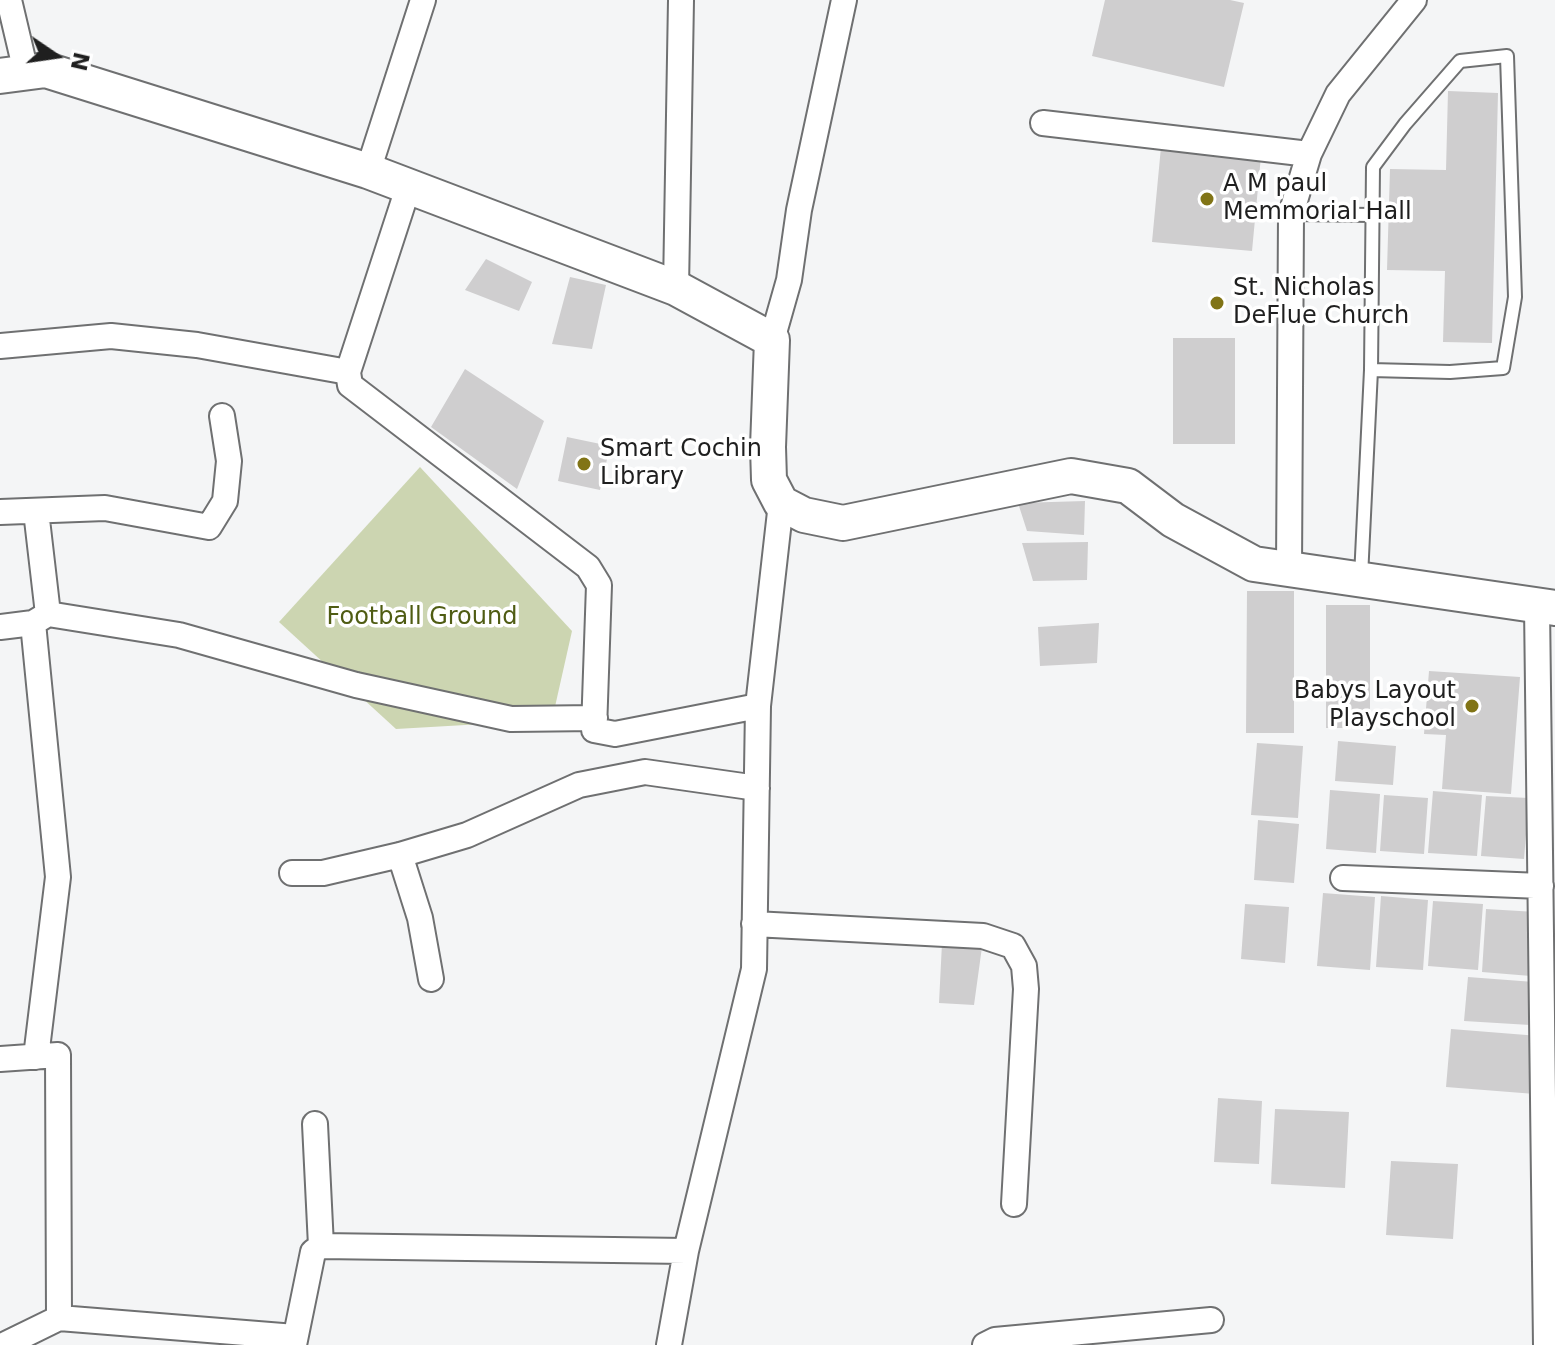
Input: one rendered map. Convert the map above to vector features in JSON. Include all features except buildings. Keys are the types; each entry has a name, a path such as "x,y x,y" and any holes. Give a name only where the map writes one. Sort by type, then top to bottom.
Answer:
{"main road":[{"path":"13,74 46,70 368,171 676,288 772,340 769,480 781,503 804,515 843,523 1071,476 1128,486 1173,520 1254,564 1546,607"}],"street":[{"path":"9,0 13,74"},
{"path":"368,171 423,0"},
{"path":"676,288 681,0"},
{"path":"772,340 789,280 799,210 844,0"},
{"path":"1289,570 1291,214 1309,154 1338,94 1406,2"},
{"path":"1043,123 1309,154"},
{"path":"408,188 348,372 350,385 588,567 599,585 594,730 615,734 758,706"},
{"path":"0,346 111,336 197,345 348,372"},
{"path":"0,512 105,508 209,527 225,501 229,461 222,416"},
{"path":"669,1345 686,1251 754,969 758,706 781,503"},
{"path":"36,511 40,619 58,877 36,1057"},
{"path":"1546,607 1541,886 1549,998 1550,1218 1546,1345"},
{"path":"0,627 40,619 179,635 356,685 511,719 595,718"},
{"path":"292,873 323,873 400,855 467,835 579,785 645,772 757,788"},
{"path":"400,855 420,918 431,979"},
{"path":"1343,878 1541,886"},
{"path":"754,924 983,936 1013,946 1024,966 1026,989 1014,1204"},
{"path":"0,1059 58,1055 59,1318"},
{"path":"315,1124 321,1246"},
{"path":"4,1345 59,1318 294,1341 313,1252 321,1246 686,1251"},
{"path":"985,1345 995,1340 1211,1320"}],"lane":[{"path":"1361,580 1371,370 1373,167 1405,124 1460,61 1507,56 1515,297 1503,368 1450,372 1371,370"},
{"path":"1291,214 1372,215"}],"green space":[{"name":"Football Ground","path":"420,467 572,631 552,720 396,729 279,622"}],"place":[{"name":"A M paul Memmorial Hall","path":"1207,199"},
{"name":"St. Nicholas DeFlue Church","path":"1217,303"},
{"name":"Smart Cochin Library","path":"584,464"},
{"name":"Babys Layout Playschool","path":"1472,706"}]}
